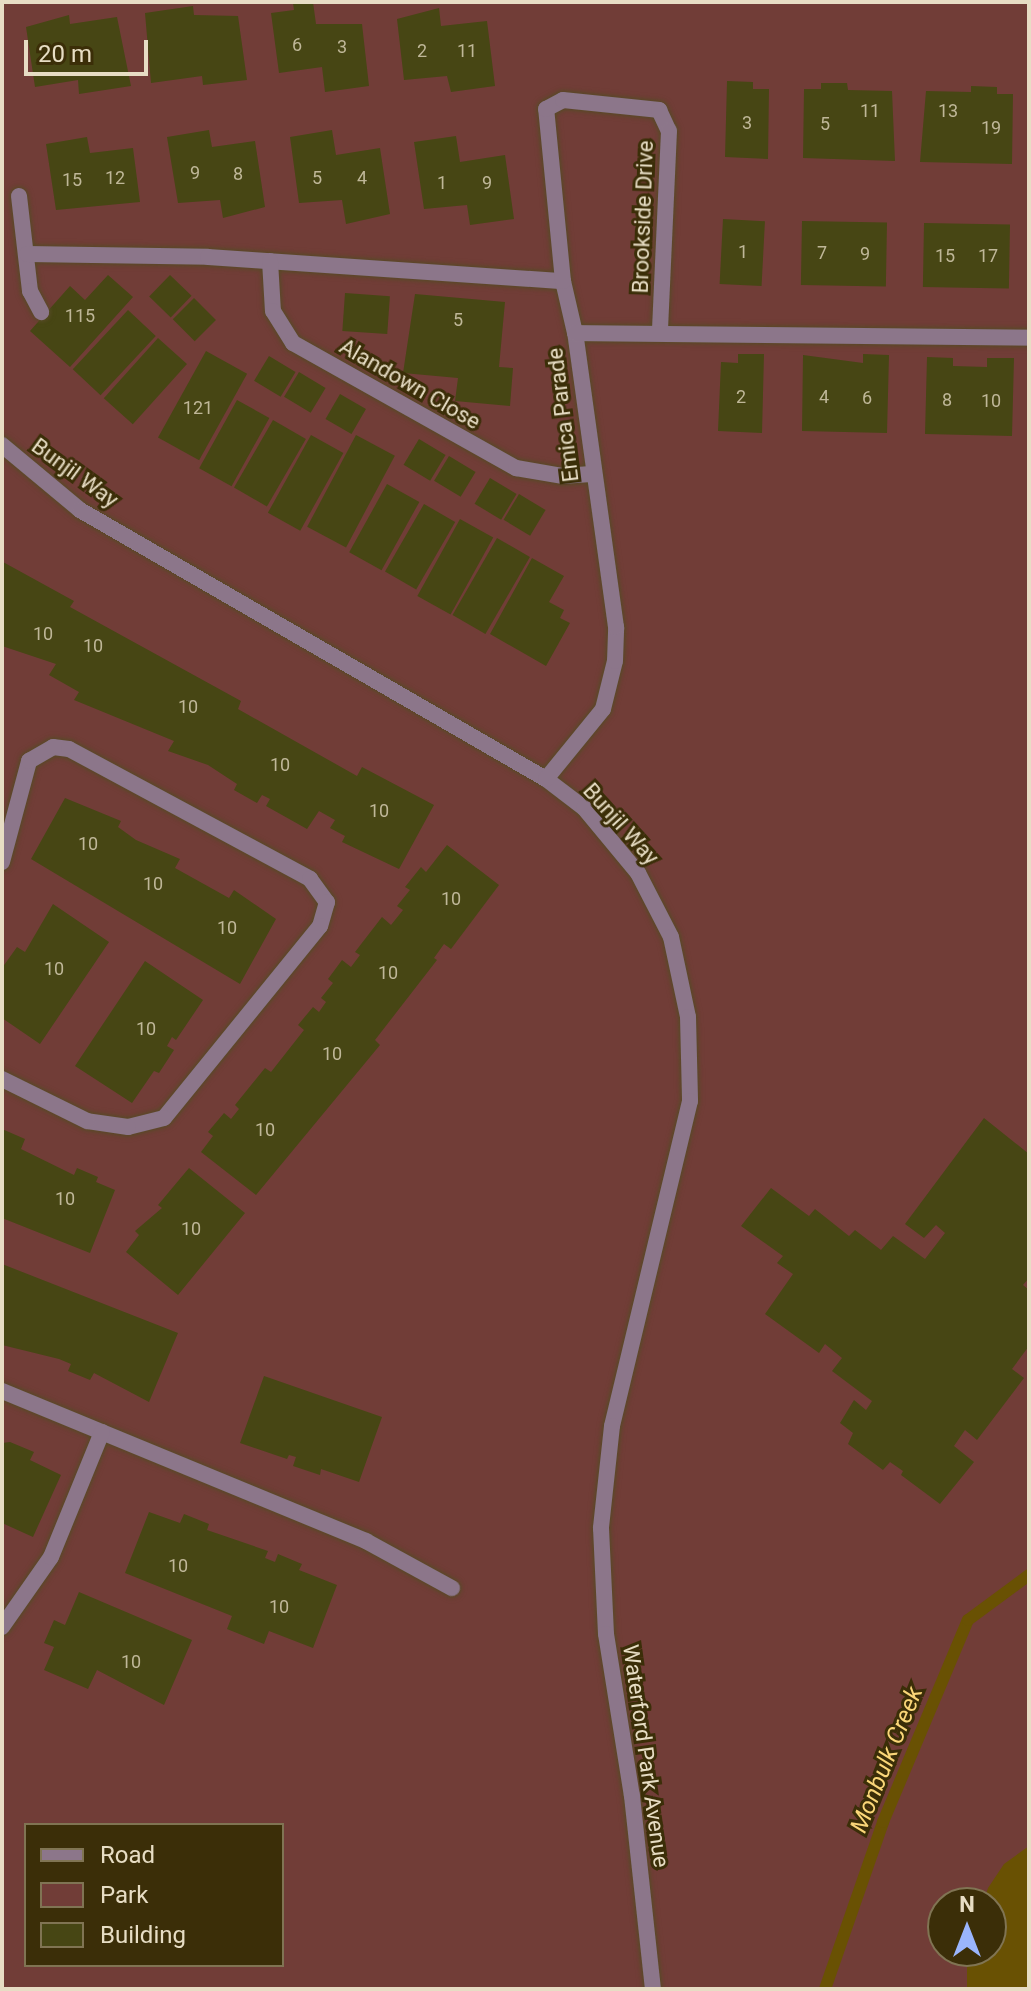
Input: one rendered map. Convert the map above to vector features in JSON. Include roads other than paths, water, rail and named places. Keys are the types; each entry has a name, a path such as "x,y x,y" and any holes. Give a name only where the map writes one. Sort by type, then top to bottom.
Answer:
{"street":[{"name":"Brookside Drive","path":"563,281 544,119 546,109 563,100 659,110 666,120 660,331"},
{"path":"19,196 30,291 41,312"},
{"path":"27,254 270,261 563,281 575,333"},
{"name":"Alandown Close","path":"270,261 273,311 293,343 516,468 536,474 591,474"},
{"name":"Emica Parade","path":"546,779 603,709 614,672 616,627 591,474 575,333 660,331 1029,338"},
{"name":"Bunjil Way","path":"2,445 80,510 546,779 584,808 657,903 681,973 689,1032 690,1101 612,1426 601,1528"},
{"path":"2,862 29,761 53,747 69,749 310,879 327,902 320,926 164,1118 128,1127 87,1121 2,1079"},
{"path":"2,1391 366,1541 452,1588"},
{"path":"2,1627 51,1557 102,1432"},
{"name":"Waterford Park Avenue","path":"601,1528 606,1634 632,1796 653,1989"}],"waterway":[{"name":"Monbulk Creek","path":"825,1989 883,1822 968,1620 1029,1575"}]}
